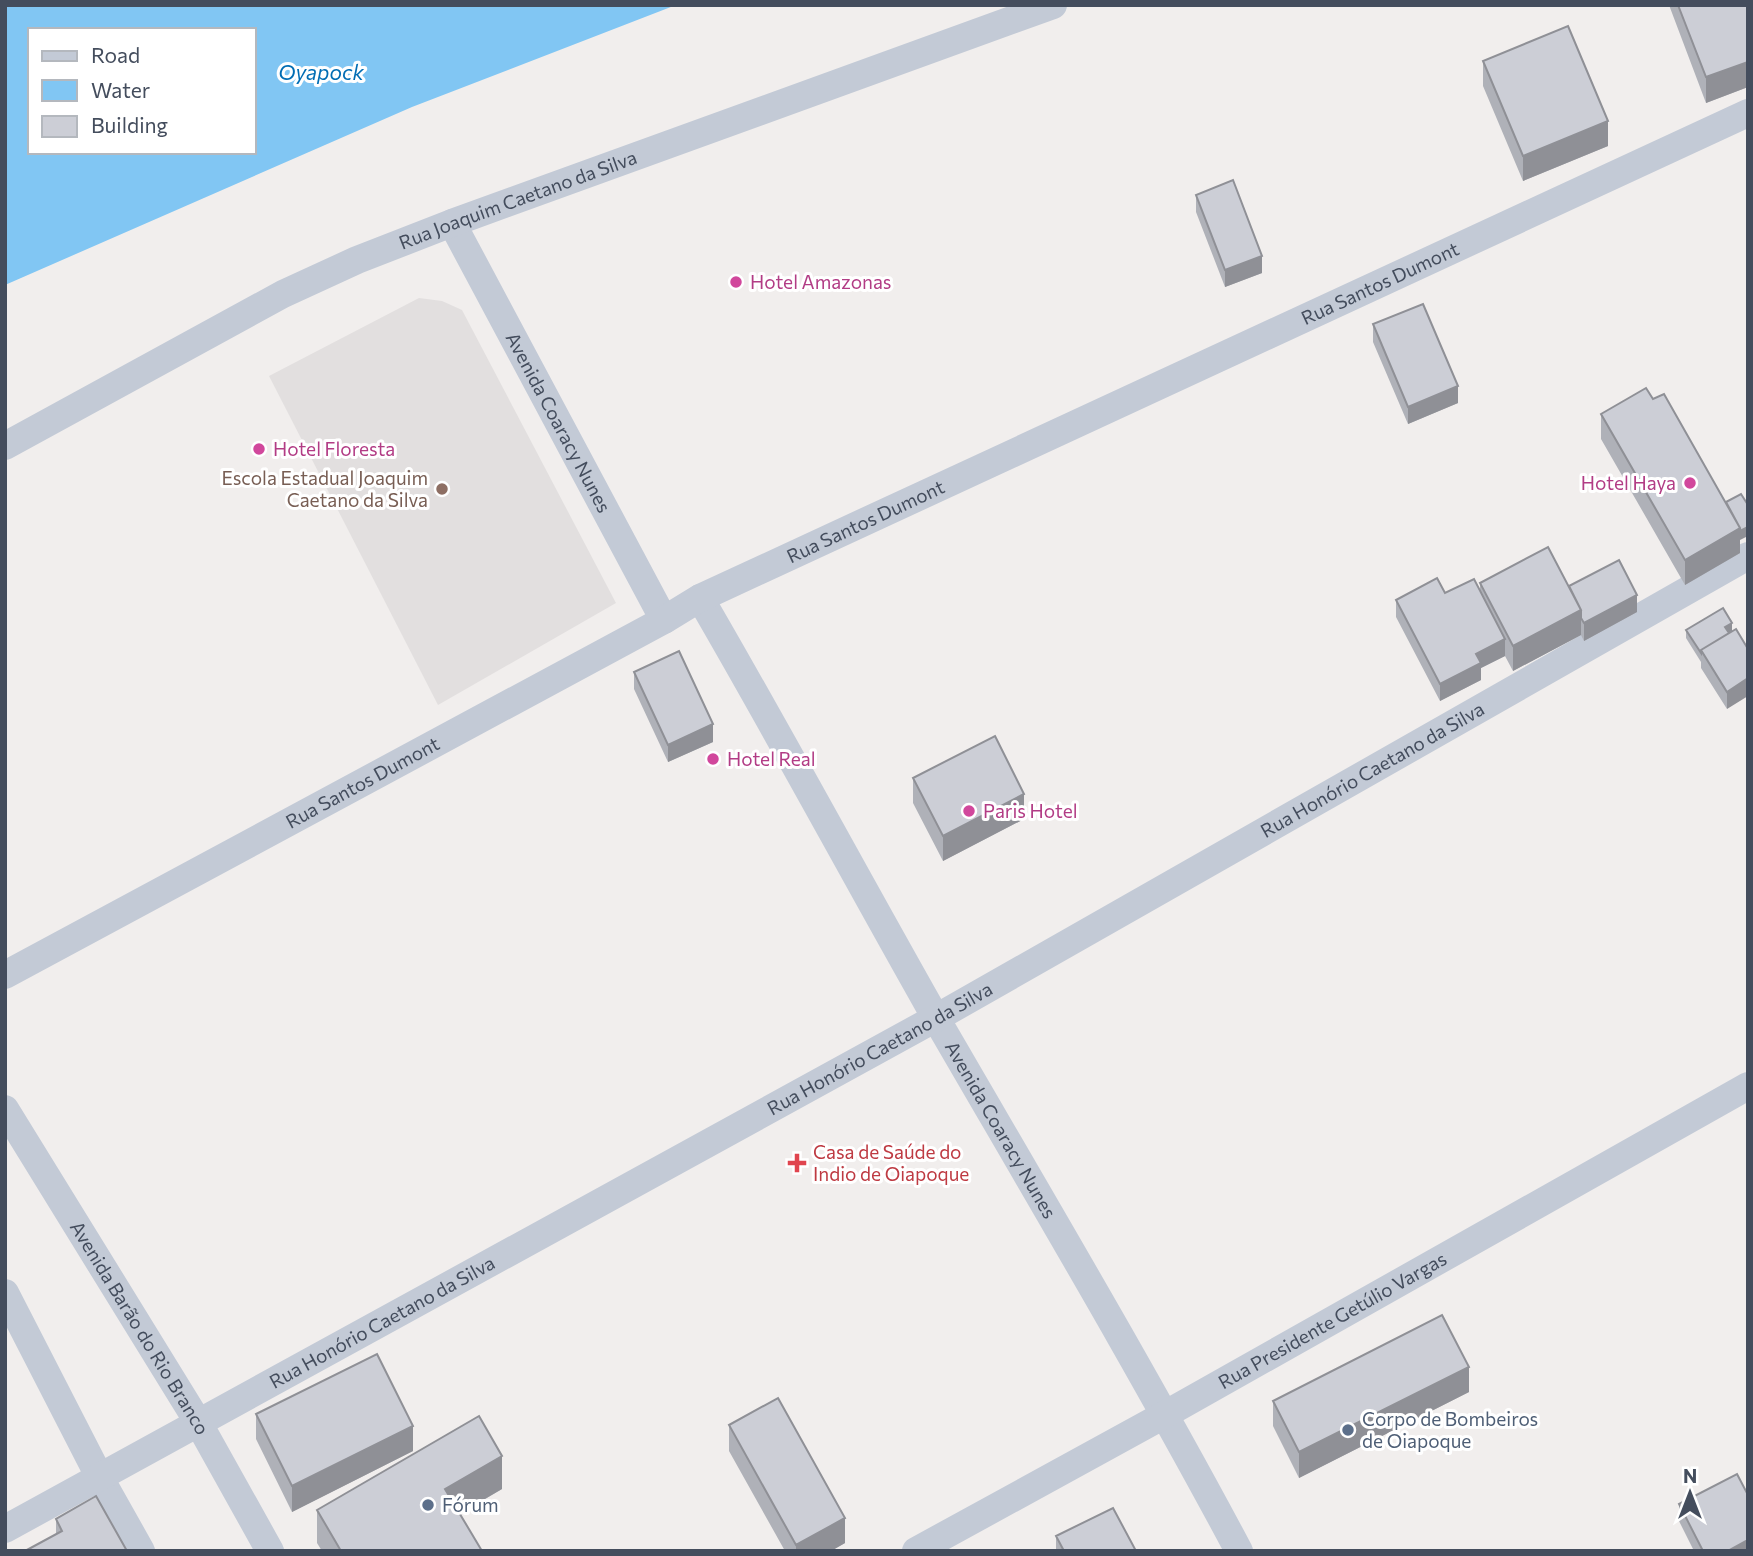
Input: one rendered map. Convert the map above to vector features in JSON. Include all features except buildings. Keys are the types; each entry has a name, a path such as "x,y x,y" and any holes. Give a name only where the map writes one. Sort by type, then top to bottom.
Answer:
{"street":[{"name":"Rua Joaquim Caetano da Silva","path":"5,446 283,294 357,260 1053,5"},
{"name":"Rua Santos Dumont","path":"5,975 664,620 700,597 1748,113"},
{"name":"Avenida Coaracy Nunes","path":"452,223 664,620"},
{"name":"Rua Honório Caetano da Silva","path":"5,1529 936,1018 1748,556"},
{"name":"Avenida Coaracy Nunes","path":"700,597 936,1018 1166,1414 1239,1551"},
{"name":"Rua Presidente Getúlio Vargas","path":"916,1551 1166,1414 1748,1086"},
{"name":"Avenida Barão do Rio Branco","path":"5,1109 198,1422 270,1551"},
{"path":"5,1293 100,1478 141,1551"}],"shaded area":[{"name":"Escola Estadual Joaquim Caetano da Silva","path":"419,298 442,301 462,310 616,603 438,705 269,376"}],"water":[{"name":"Oyapock","path":"5,5 676,5 412,107 5,285"}],"place":[{"name":"Hotel Amazonas","path":"736,282"},
{"name":"Hotel Floresta","path":"259,449"},
{"name":"Hotel Haya","path":"1690,483"},
{"name":"Escola Estadual Joaquim Caetano da Silva","path":"442,489"},
{"name":"Hotel Real","path":"713,759"},
{"name":"Paris Hotel","path":"969,811"},
{"name":"Casa de Saúde do Indio de Oiapoque","path":"797,1163"},
{"name":"Corpo de Bombeiros de Oiapoque","path":"1348,1430"},
{"name":"Fórum","path":"428,1505"}]}
